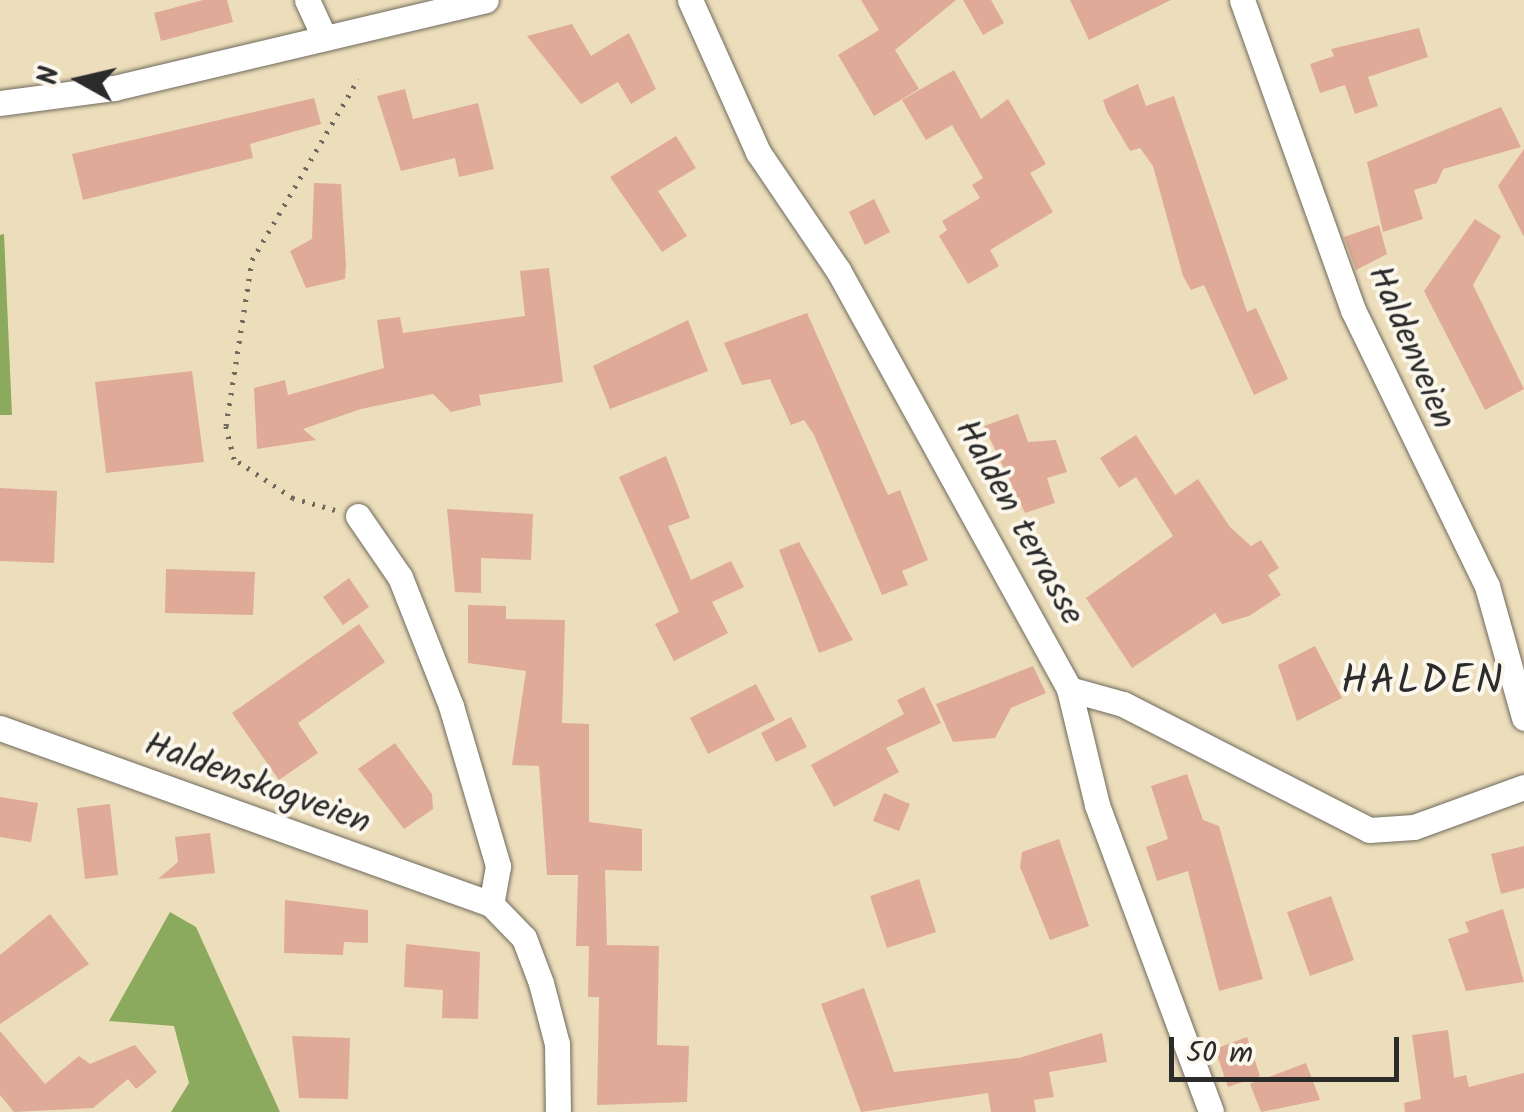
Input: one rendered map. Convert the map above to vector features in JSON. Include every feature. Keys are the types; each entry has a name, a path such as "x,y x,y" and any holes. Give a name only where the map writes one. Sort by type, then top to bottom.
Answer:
{"street":[{"path":"307,0 324,37"},
{"path":"0,103 114,88 486,0"},
{"name":"Halden terrasse","path":"690,0 758,152 838,270 1069,689 1097,804 1211,1112"},
{"name":"Haldenveien","path":"1242,0 1353,310 1487,586 1524,718"},
{"path":"358,516 400,577 451,706 498,866 492,904"},
{"path":"1069,689 1123,704 1369,830 1414,827 1524,787"},
{"name":"Haldenskogveien","path":"0,728 492,904 524,938 541,984 557,1044 558,1112"}],"path":[{"path":"358,79 252,260 226,444 234,460 293,498 358,516"}],"green space":[{"path":"4,234 12,415 0,415 0,235"},
{"path":"170,912 196,927 280,1112 171,1112 189,1083 174,1026 109,1021"}],"building":[{"path":"203,0 227,0 233,22 161,41 154,13"},
{"path":"861,0 956,0 895,50 919,89 874,116 838,55 879,30"},
{"path":"963,0 991,0 1004,23 983,35"},
{"path":"1070,0 1171,0 1089,40"},
{"path":"572,24 591,56 629,33 656,89 631,104 618,82 581,104 527,36"},
{"path":"1419,28 1428,57 1368,77 1378,106 1355,114 1345,85 1320,93 1310,64 1334,56 1331,49"},
{"path":"954,70 981,119 1008,99 1046,164 1030,173 1053,212 990,250 999,266 968,284 939,236 947,230 942,221 980,198 972,185 983,178 952,125 926,140 902,100"},
{"path":"1138,84 1146,106 1174,96 1247,312 1256,308 1288,379 1254,395 1204,285 1191,290 1183,276 1153,166 1140,148 1130,151 1107,112 1103,100"},
{"path":"405,89 413,119 478,103 494,169 459,177 455,158 401,171 377,96"},
{"path":"314,98 321,124 250,144 253,158 83,200 72,154"},
{"path":"1501,107 1521,147 1443,169 1437,183 1414,190 1423,219 1383,232 1367,162"},
{"path":"676,136 696,168 658,191 687,236 662,252 610,177"},
{"path":"1524,149 1524,237 1498,186"},
{"path":"314,183 341,184 345,279 306,288 290,251 312,239"},
{"path":"874,199 890,232 865,245 849,212"},
{"path":"1475,219 1501,236 1473,285 1524,389 1485,410 1424,291"},
{"path":"1379,225 1387,254 1356,270 1344,237"},
{"path":"549,268 563,382 479,395 481,405 451,412 433,394 361,409 303,429 316,440 257,449 254,388 285,380 288,395 384,368 377,320 400,317 403,333 525,316 520,271"},
{"path":"807,313 888,495 900,490 928,560 902,571 908,585 882,595 814,435 804,420 791,425 770,379 742,385 724,343"},
{"path":"688,320 708,371 610,409 593,366"},
{"path":"192,371 204,462 106,473 95,382"},
{"path":"1018,414 1028,442 1056,440 1067,472 1047,478 1055,503 1025,513 984,426"},
{"path":"1136,435 1175,495 1198,479 1230,527 1251,546 1261,540 1279,568 1268,575 1281,595 1249,616 1222,624 1215,613 1132,668 1086,598 1173,536 1136,477 1119,488 1100,458"},
{"path":"666,456 690,518 668,526 691,580 731,561 744,587 712,602 728,633 674,661 655,624 679,612 619,477"},
{"path":"0,488 57,491 54,563 0,561"},
{"path":"447,509 533,514 531,560 481,558 481,593 455,592"},
{"path":"799,542 853,640 819,653 779,550"},
{"path":"166,569 255,572 253,615 165,613"},
{"path":"349,578 369,607 343,625 323,597"},
{"path":"468,605 506,606 506,619 565,620 562,723 589,724 589,822 642,829 642,871 605,870 607,945 659,946 657,1045 689,1046 687,1102 597,1105 599,997 588,997 589,946 576,946 578,875 547,875 539,766 512,765 526,671 468,663"},
{"path":"359,624 385,662 298,723 318,753 279,780 232,713"},
{"path":"1315,646 1342,698 1297,721 1278,665"},
{"path":"1033,666 1046,693 1011,708 995,738 953,742 936,704"},
{"path":"756,684 775,720 708,754 690,718"},
{"path":"924,687 941,723 886,748 899,772 834,807 811,765 904,714 897,700"},
{"path":"791,717 807,747 776,762 761,733"},
{"path":"395,743 432,794 433,809 404,829 358,769"},
{"path":"1187,774 1203,820 1219,826 1263,979 1219,991 1188,871 1157,881 1146,847 1168,839 1151,786"},
{"path":"884,793 910,804 899,831 873,821"},
{"path":"0,797 38,803 31,842 0,837"},
{"path":"110,804 118,875 85,879 77,808"},
{"path":"210,833 215,873 158,879 178,862 175,837"},
{"path":"1059,839 1089,926 1050,940 1020,867 1022,852"},
{"path":"1524,846 1524,888 1501,894 1491,854"},
{"path":"919,879 936,932 887,948 870,896"},
{"path":"1331,896 1354,960 1310,976 1287,912"},
{"path":"285,900 368,910 368,943 344,942 343,955 284,953"},
{"path":"1503,909 1524,982 1466,991 1448,939 1469,932 1465,922"},
{"path":"50,914 89,964 0,1024 0,955"},
{"path":"406,944 480,952 478,1019 442,1018 443,990 404,987"},
{"path":"864,988 894,1072 1019,1058 1102,1033 1107,1062 1049,1072 1054,1097 1034,1100 1036,1112 991,1112 988,1093 861,1112 821,1004"},
{"path":"1448,1030 1454,1078 1466,1075 1469,1087 1524,1073 1524,1112 1405,1112 1404,1103 1421,1099 1412,1035"},
{"path":"0,1031 45,1084 79,1056 90,1064 135,1045 157,1072 136,1089 128,1079 93,1108 14,1112 0,1095"},
{"path":"292,1036 350,1038 348,1099 299,1098"},
{"path":"1247,1037 1260,1076 1228,1087 1215,1049"},
{"path":"1306,1063 1320,1100 1261,1112 1250,1084"}],"district":[{"name":"HALDEN","path":"1423,682"}]}
